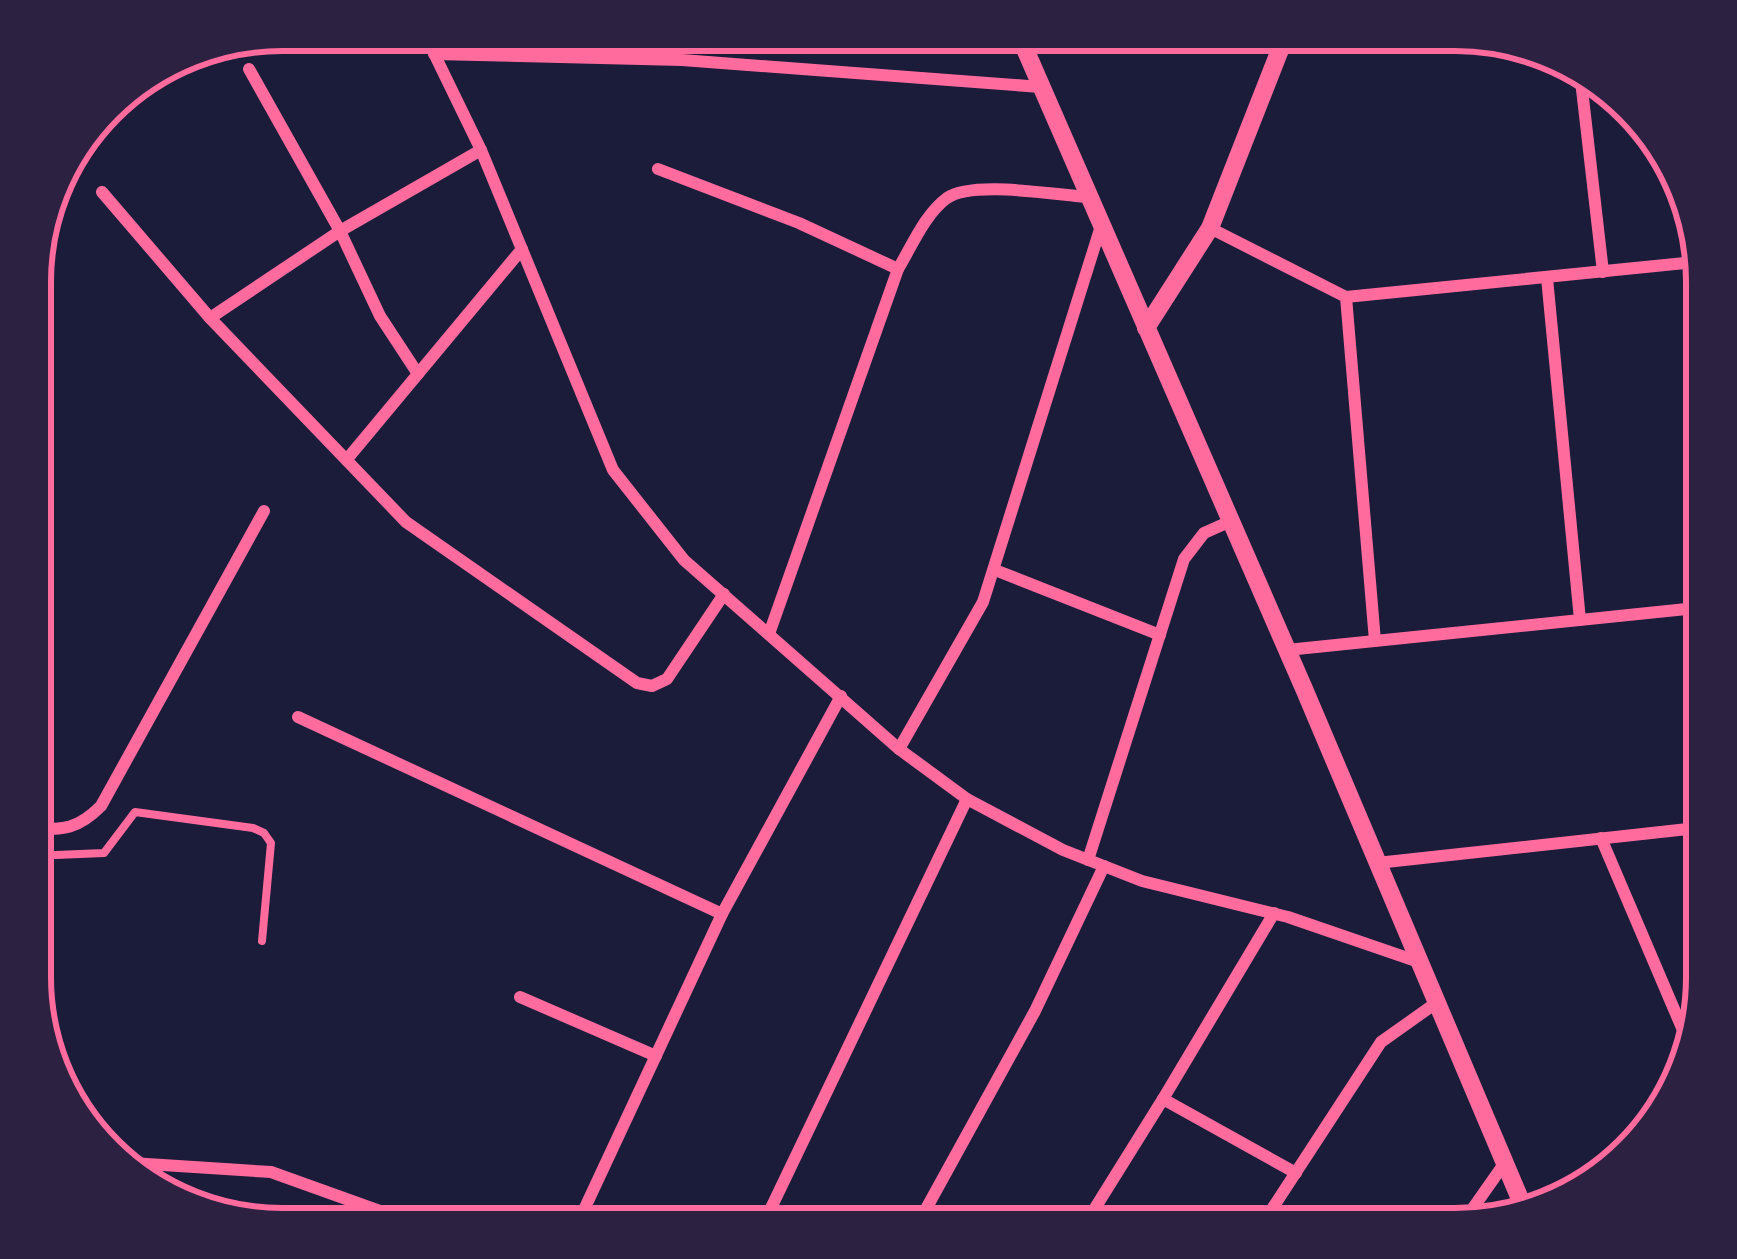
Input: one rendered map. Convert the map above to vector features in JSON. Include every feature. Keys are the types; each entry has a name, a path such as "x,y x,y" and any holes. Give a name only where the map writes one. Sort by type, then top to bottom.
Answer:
{"street":[{"path":"432,51 481,150 613,470 684,560 899,748 967,800 1088,860 1142,880 1274,914 1419,962"},
{"path":"494,51 1041,87"},
{"path":"1026,51 1520,1199"},
{"path":"1146,328 1210,228 1280,51"},
{"path":"249,69 340,231 380,316 418,374"},
{"path":"1582,90 1603,272"},
{"path":"210,317 340,231 481,150"},
{"path":"658,169 799,223 898,269"},
{"path":"769,634 898,269 931,214 964,189 1089,197"},
{"path":"102,192 210,317 406,522 637,683 652,686 667,679 724,594"},
{"path":"899,748 983,602 1101,224"},
{"path":"1210,228 1346,297 1685,263"},
{"path":"348,458 522,249"},
{"path":"1547,278 1580,620"},
{"path":"1346,297 1376,641"},
{"path":"51,830 82,824 101,806 264,511"},
{"path":"1088,860 1192,544 1231,521"},
{"path":"995,570 1160,635"},
{"path":"1287,650 1686,609"},
{"path":"584,1208 722,914 841,696"},
{"path":"298,717 722,914"},
{"path":"771,1208 967,800"},
{"path":"1377,863 1686,829"},
{"path":"1601,838 1682,1022"},
{"path":"927,1208 1035,1011 1104,866"},
{"path":"1095,1208 1274,914"},
{"path":"520,997 656,1056"},
{"path":"1272,1208 1381,1042 1436,1003"},
{"path":"1162,1099 1295,1173"},
{"path":"148,1164 271,1172 373,1208"},
{"path":"1473,1208 1504,1164"}],"lane":[{"path":"51,855 104,853 135,812 253,828 271,843 262,940"}]}
